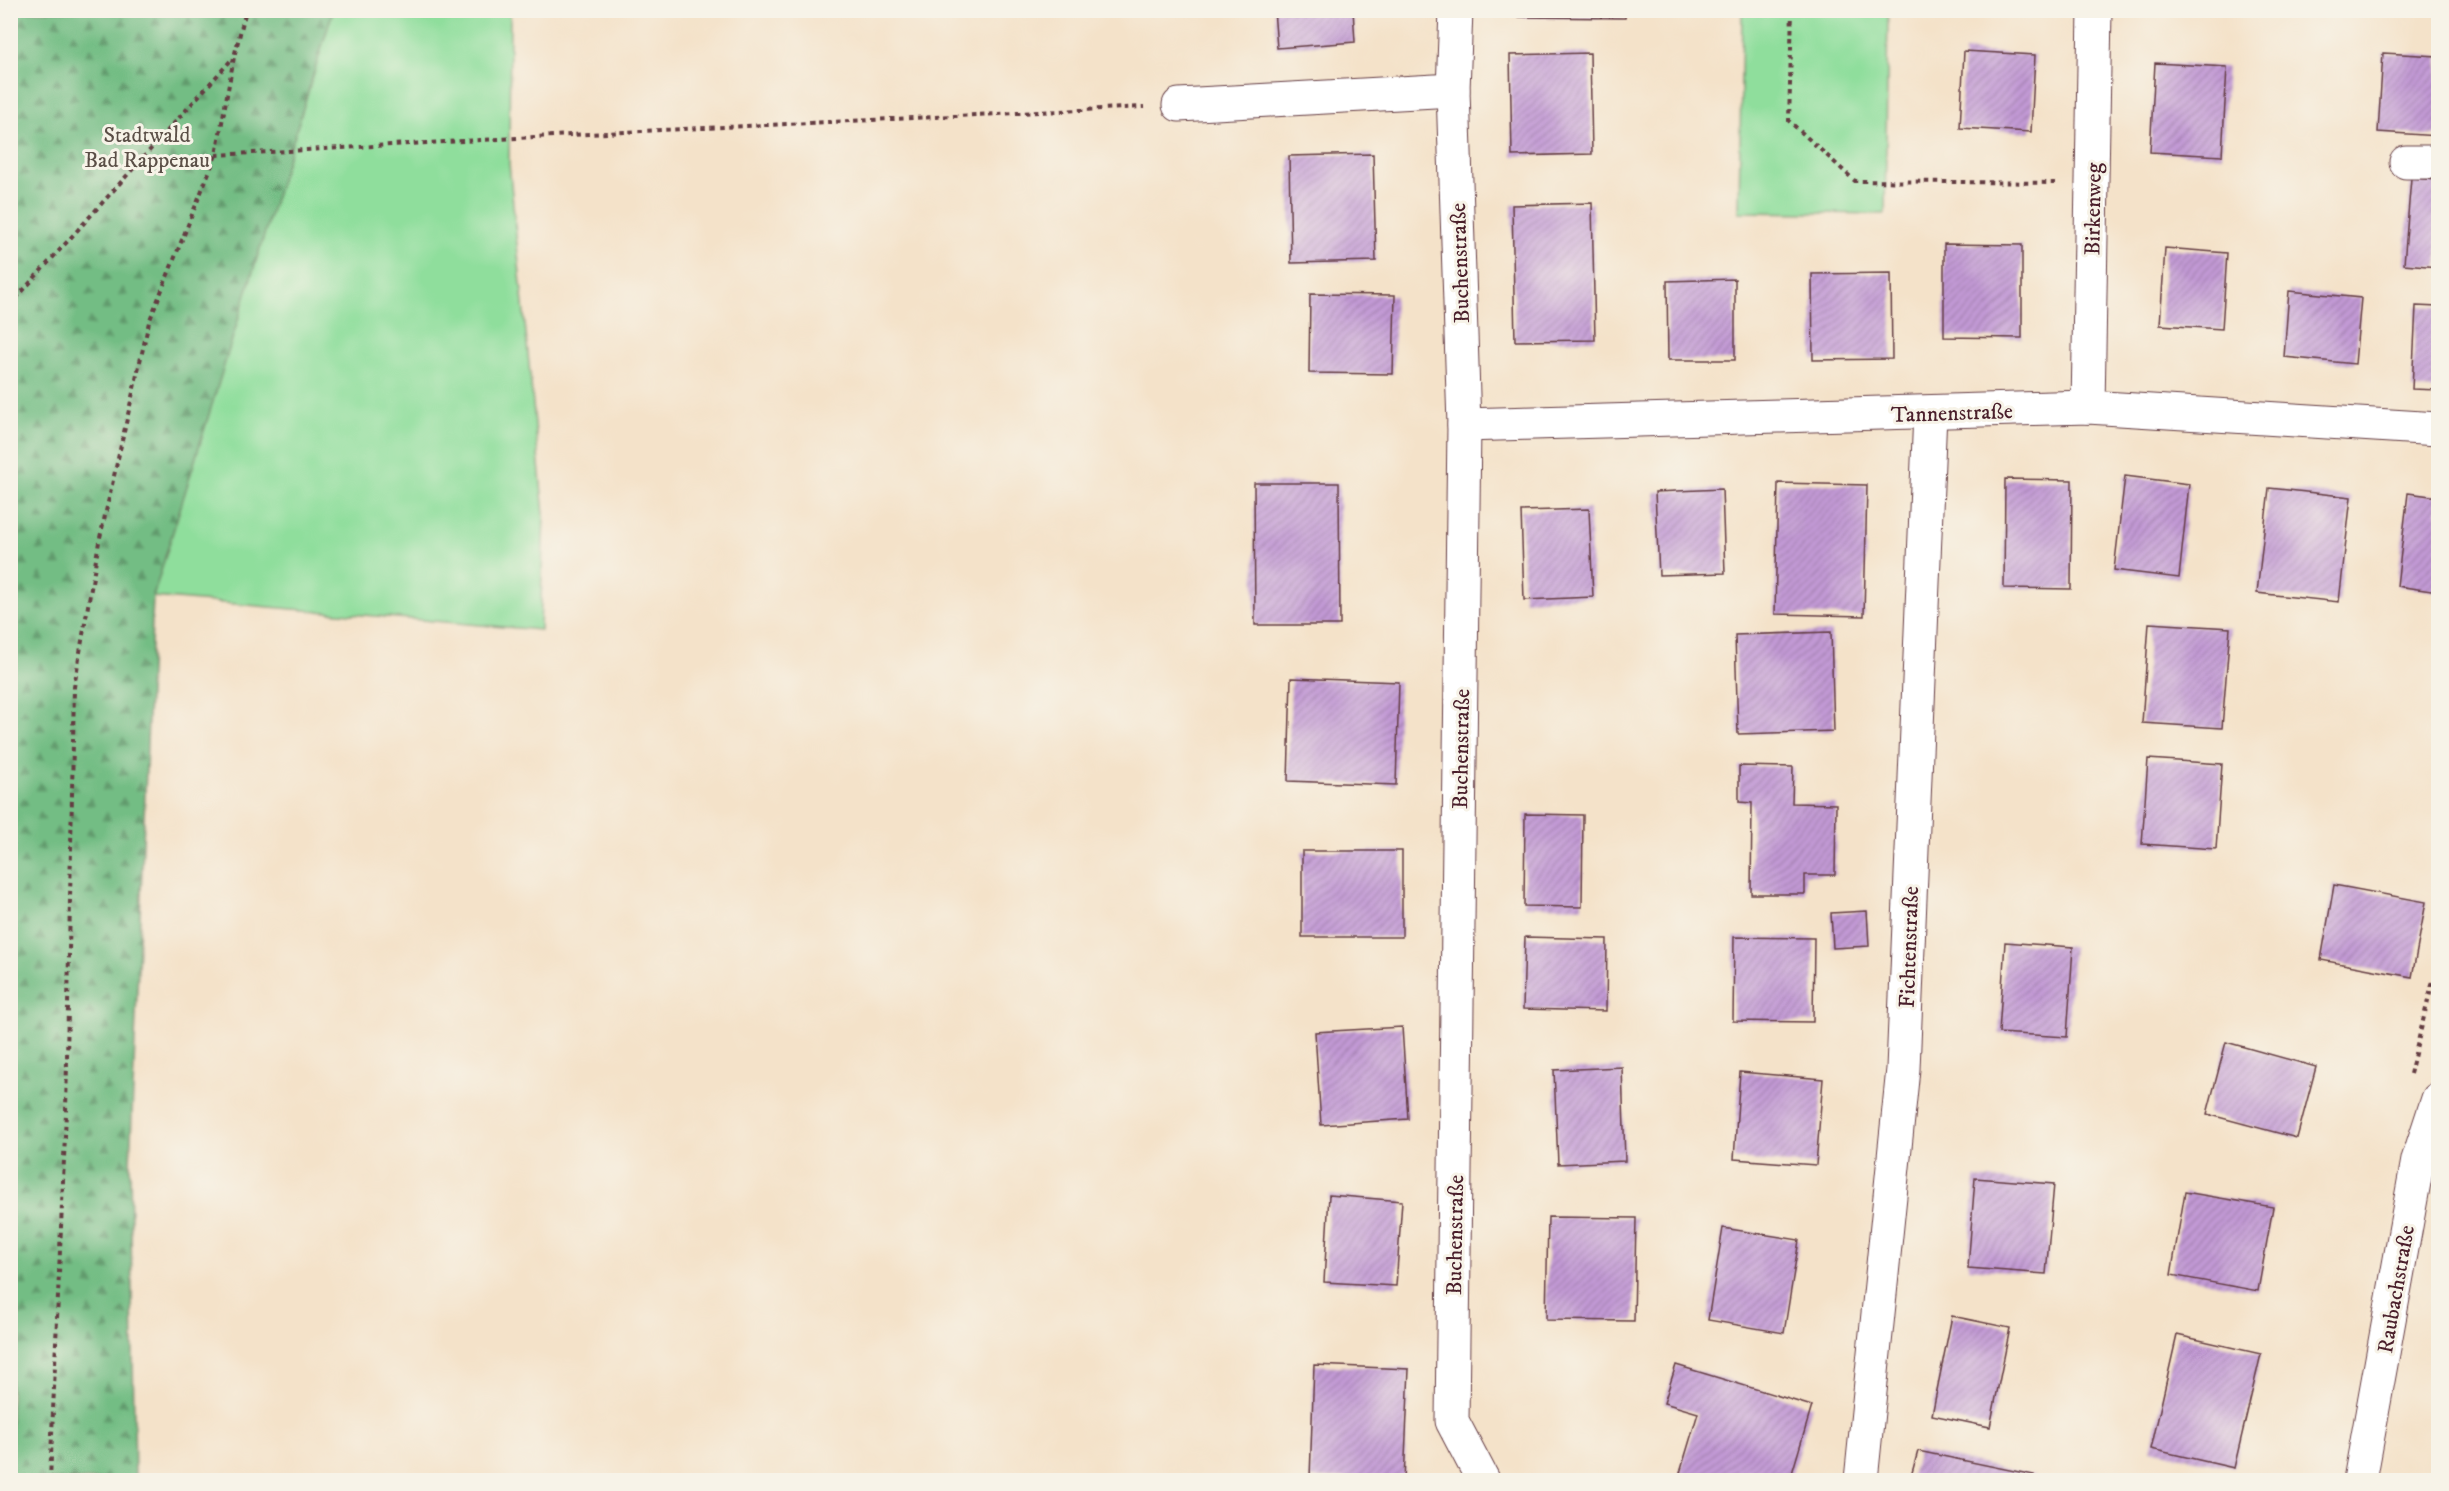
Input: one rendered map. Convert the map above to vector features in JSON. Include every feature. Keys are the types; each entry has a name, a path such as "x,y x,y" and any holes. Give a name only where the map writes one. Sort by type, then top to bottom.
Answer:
{"street":[{"name":"Buchenstraße","path":"1456,10 1453,90 1464,425 1452,1421 1483,1480"},
{"name":"Birkenweg","path":"2088,407 2095,10"},
{"path":"1179,105 1453,90"},
{"path":"2406,162 2439,162"},
{"name":"Tannenstraße","path":"1464,425 2088,407 2439,429"},
{"name":"Fichtenstraße","path":"1861,1480 1903,1069 1930,413"},
{"name":"Raubachstraße","path":"2360,1480 2418,1160 2439,1099"}],"path":[{"path":"50,1480 66,1112 74,687 99,542 149,322 216,155 234,57 246,10"},
{"path":"1792,10 1789,121 1855,181 2092,184"},
{"path":"10,305 234,57"},
{"path":"216,155 641,131 1179,105"}],"green space":[{"name":"Stadtwald Bad Rappenau","path":"10,11 333,11 153,597 130,1165 135,1480 11,1480"},
{"path":"333,11 510,11 509,164 544,514 540,630 153,597"},
{"path":"1742,11 1888,11 1885,214 1739,212"}],"building":[{"path":"1274,10 1353,10 1355,42 1277,48"},
{"path":"1519,10 1626,10 1625,18 1519,17"},
{"path":"1964,51 2035,55 2031,132 1960,128"},
{"path":"1590,53 1592,154 1512,156 1510,55"},
{"path":"2383,53 2438,56 2438,136 2378,132"},
{"path":"2155,63 2227,67 2222,156 2150,152"},
{"path":"1373,154 1376,261 1291,263 1289,156"},
{"path":"2411,178 2438,180 2438,267 2404,264"},
{"path":"1592,203 1595,340 1515,341 1512,205"},
{"path":"1944,244 2022,245 2022,338 1944,337"},
{"path":"2165,248 2227,253 2222,329 2160,325"},
{"path":"1891,273 1892,359 1813,360 1812,274"},
{"path":"1735,279 1735,360 1668,360 1667,281"},
{"path":"2289,291 2361,298 2355,364 2284,357"},
{"path":"1310,294 1395,295 1393,374 1309,373"},
{"path":"2416,306 2438,307 2438,390 2412,389"},
{"path":"2125,476 2189,484 2179,578 2114,570"},
{"path":"2005,479 2072,480 2071,589 2004,588"},
{"path":"1254,483 1339,483 1340,625 1255,625"},
{"path":"1778,483 1867,485 1864,616 1775,614"},
{"path":"2269,488 2351,497 2339,602 2257,593"},
{"path":"1722,489 1725,573 1659,575 1655,492"},
{"path":"2408,493 2438,497 2438,592 2397,586"},
{"path":"1589,509 1593,597 1524,600 1521,511"},
{"path":"2149,623 2230,628 2222,728 2142,723"},
{"path":"1831,632 1834,731 1738,734 1735,635"},
{"path":"1291,678 1399,682 1396,785 1288,781"},
{"path":"2148,759 2222,764 2216,849 2142,844"},
{"path":"1739,766 1793,767 1792,803 1836,804 1835,875 1805,875 1805,894 1751,894 1752,803 1739,802"},
{"path":"1525,814 1583,815 1582,907 1524,906"},
{"path":"1302,851 1402,851 1402,937 1302,937"},
{"path":"2334,885 2426,902 2412,977 2321,960"},
{"path":"1867,911 1869,946 1833,948 1831,913"},
{"path":"1525,937 1607,939 1606,1011 1523,1009"},
{"path":"1734,937 1814,938 1813,1022 1733,1021"},
{"path":"2005,942 2073,947 2067,1037 1999,1033"},
{"path":"1402,1027 1408,1119 1321,1125 1315,1032"},
{"path":"2226,1042 2316,1067 2297,1138 2207,1114"},
{"path":"1622,1067 1625,1161 1558,1164 1554,1070"},
{"path":"1740,1072 1823,1079 1816,1165 1734,1159"},
{"path":"1975,1178 2054,1184 2046,1274 1968,1268"},
{"path":"2185,1192 2273,1207 2258,1291 2171,1275"},
{"path":"1329,1195 1402,1201 1396,1286 1324,1282"},
{"path":"1548,1217 1636,1218 1634,1321 1546,1320"},
{"path":"1723,1228 1799,1240 1784,1333 1708,1320"},
{"path":"1952,1316 2010,1328 1990,1427 1932,1415"},
{"path":"2177,1335 2261,1354 2234,1468 2151,1449"},
{"path":"1314,1365 1409,1369 1404,1480 1310,1478"},
{"path":"1676,1365 1812,1406 1790,1480 1705,1480 1680,1473 1698,1413 1664,1403"},
{"path":"1918,1451 2034,1475 2033,1480 1910,1480"}]}
